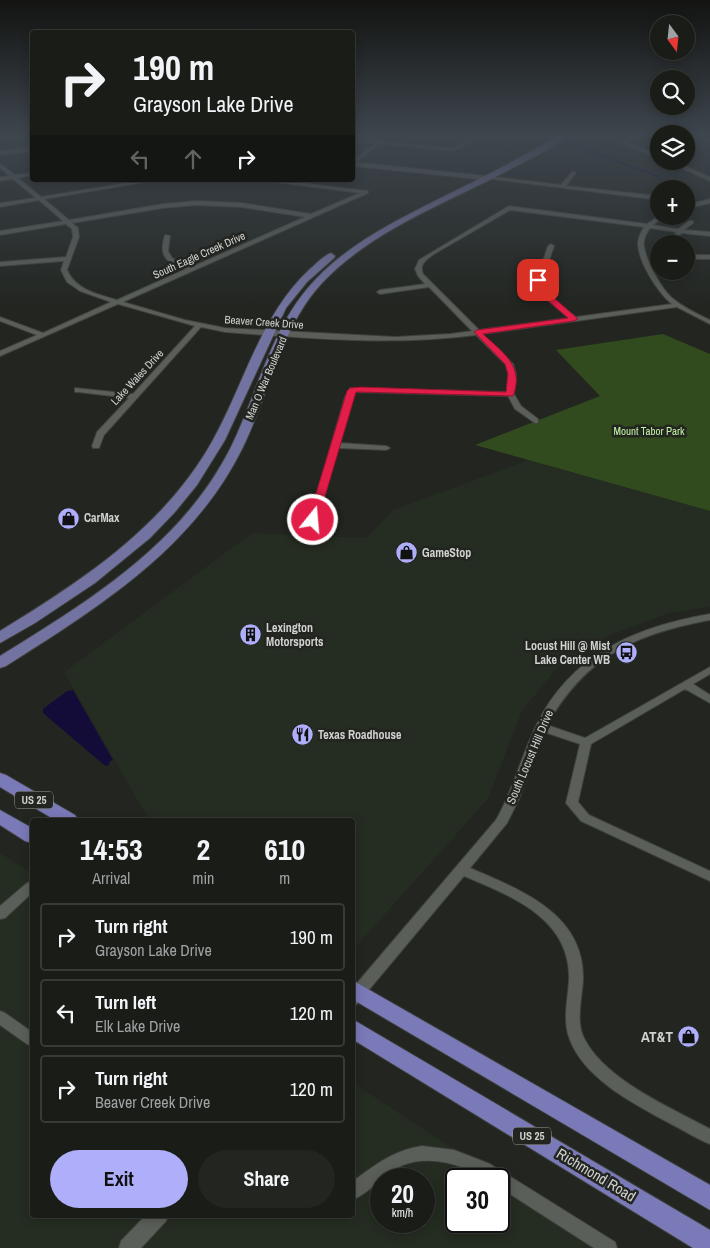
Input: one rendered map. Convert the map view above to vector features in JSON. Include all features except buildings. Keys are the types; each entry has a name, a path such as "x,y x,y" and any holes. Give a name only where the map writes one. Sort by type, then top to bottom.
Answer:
{"highway":[{"name":"US 25","path":"0,779 66,818"},
{"name":"US 25","path":"0,816 30,835"},
{"path":"355,993 710,1198"},
{"name":"Richmond Road","path":"355,1030 710,1244"}],"main road":[{"name":"Man O War Boulevard","path":"0,638 80,587 115,561 152,528 178,500 212,453 280,310 296,289 316,268 335,253 386,222 443,192"},
{"name":"Man O War Boulevard","path":"0,663 113,588 181,530 222,476 237,447 285,334 306,296 328,271 371,240 460,192"}],"street":[{"path":"0,264 66,259 76,234 75,228 31,192"},
{"path":"0,205 80,192"},
{"name":"South Eagle Creek Drive","path":"0,354 365,192"},
{"path":"613,192 650,197"},
{"path":"695,205 710,202"},
{"path":"0,233 163,206 196,203 242,205 311,216"},
{"path":"535,421 518,407 510,394 512,374 509,364 419,272 419,265 425,258 509,208 710,234"},
{"path":"677,235 679,231 687,225"},
{"path":"648,226 641,239 641,251 661,290 678,305 710,322"},
{"path":"167,236 164,249 166,255 175,263 192,269"},
{"path":"551,246 538,284 547,297 574,319"},
{"path":"695,257 710,257"},
{"name":"Beaver Creek Drive","path":"66,259 64,270 69,281 82,290 118,303 199,326 269,333 404,339 477,332 678,305"},
{"path":"380,292 431,285"},
{"path":"0,319 43,335"},
{"name":"Lake Wales Drive","path":"96,446 100,434 199,326"},
{"path":"78,390 133,396"},
{"path":"313,520 349,397 353,390 510,394"},
{"path":"336,445 386,448"},
{"name":"South Locust Hill Drive","path":"355,993 501,823 513,802 541,726 560,692 569,681 595,659 648,632 688,620 710,617"},
{"path":"710,670 586,742 572,803 585,818 710,876"},
{"path":"685,684 710,700"},
{"path":"541,726 586,742"},
{"path":"462,870 517,894 540,907 556,921 566,936 573,953 576,973 573,1021 577,1040 590,1060 607,1076 631,1092 710,1137"},
{"path":"0,914 30,888"},
{"path":"0,1017 30,1039"},
{"path":"355,1190 401,1158 422,1154 445,1154 484,1169 609,1248"},
{"path":"128,1248 156,1218"}],"shaded area":[{"path":"528,460 710,511 710,607 669,613 610,635 557,668 522,711 488,799 355,948 355,818 148,818 64,672 252,533 366,538 393,510"},
{"path":"73,690 113,760 106,766 43,713 43,709 67,691"},
{"path":"0,853 30,873 30,1218 355,1218 355,1084 483,1168 445,1168 445,1233 510,1233 510,1185 606,1248 0,1248"}],"green space":[{"name":"Mount Tabor Park","path":"663,334 710,354 710,511 475,445 600,396 556,350"}],"place":[{"name":"CarMax","path":"68,518"},
{"name":"GameStop","path":"406,553"},
{"name":"Lexington Motorsports","path":"250,635"},
{"name":"Locust Hill @ Mist Lake Center WB","path":"626,653"},
{"name":"Texas Roadhouse","path":"302,735"},
{"name":"AT&T","path":"689,1037"}],"route":[{"path":"313,520 350,393 353,390 361,390 510,394 512,374 509,364 477,332 574,319 542,291 538,280"}]}
